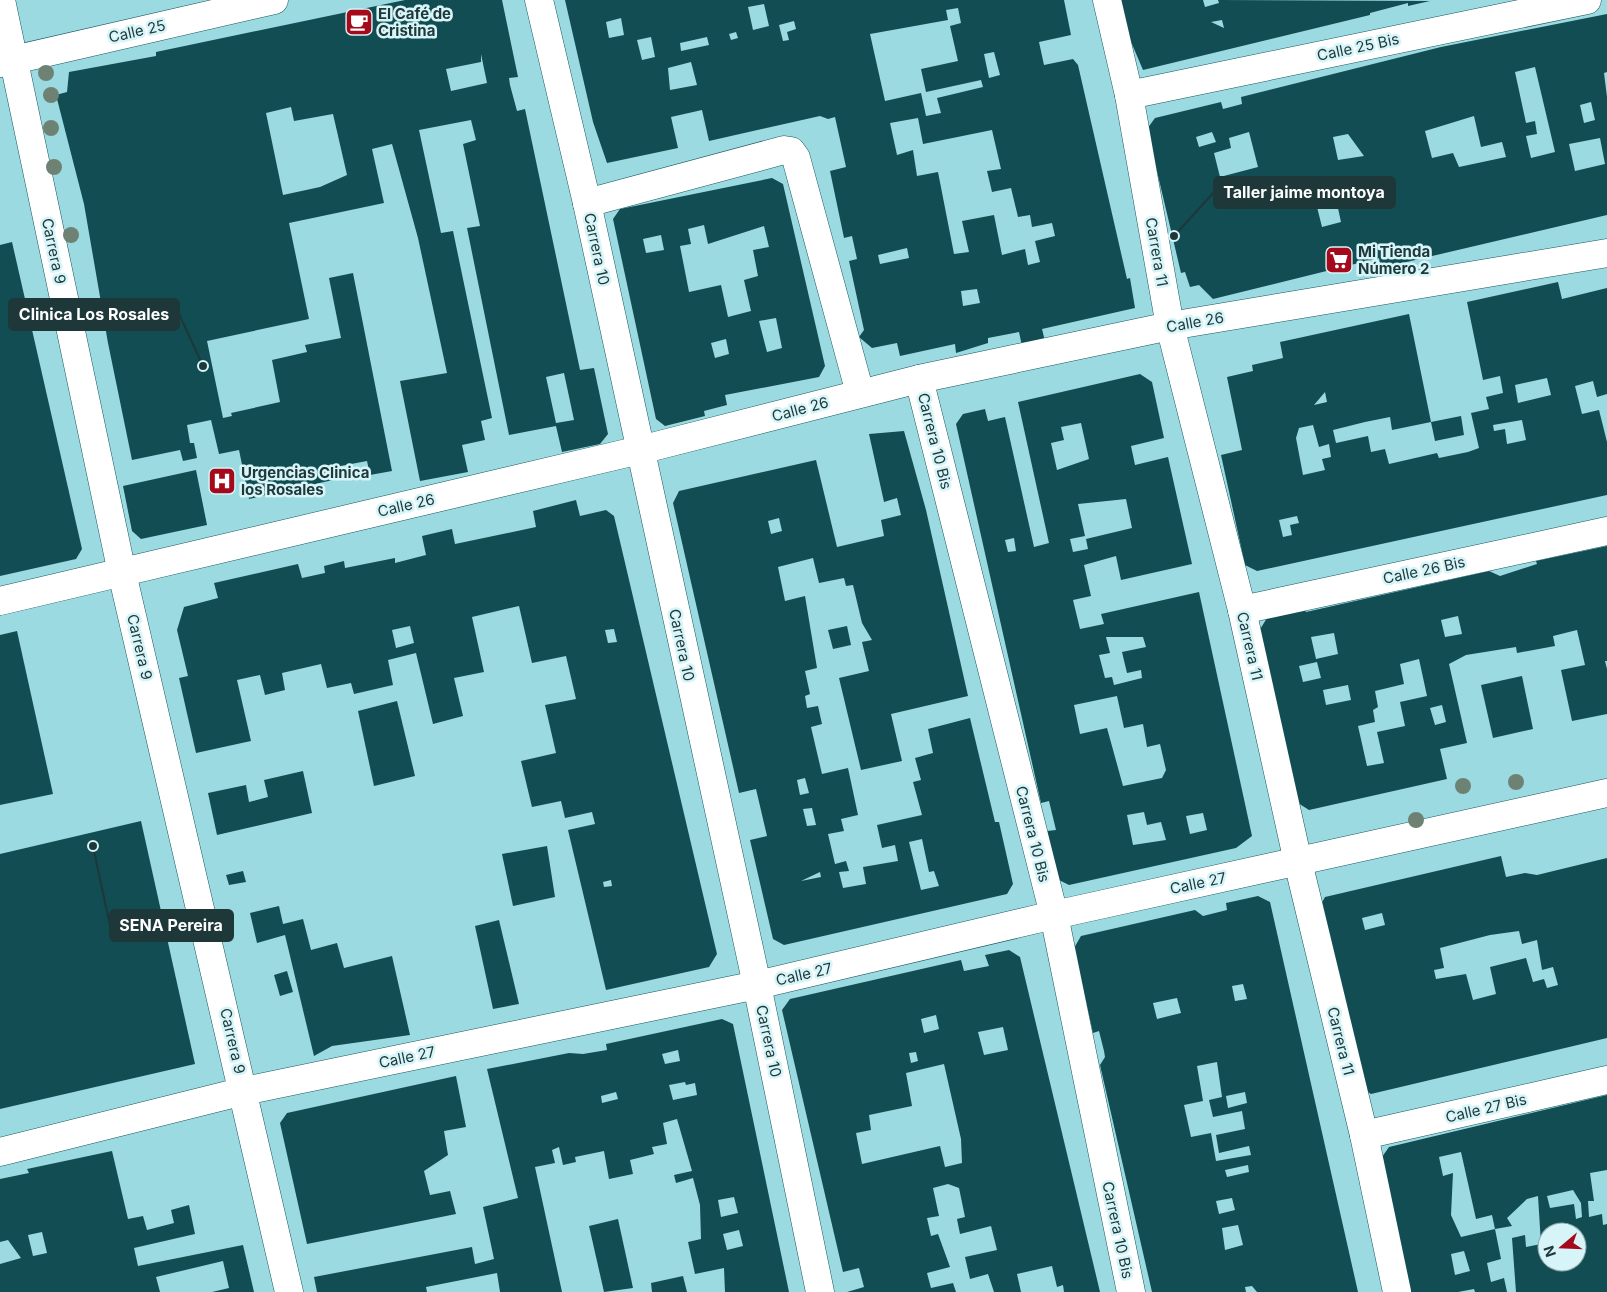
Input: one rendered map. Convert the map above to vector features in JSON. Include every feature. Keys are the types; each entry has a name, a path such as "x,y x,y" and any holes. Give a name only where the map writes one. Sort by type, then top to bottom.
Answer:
{"street":[{"name":"Carrera 9","path":"0,0 7,61 122,573 244,1091 289,1292"},
{"name":"Calle 25","path":"7,61 274,0"},
{"name":"Carrera 10","path":"539,0 587,203 757,985 820,1292"},
{"name":"Carrera 11","path":"1107,0 1129,95 1170,326 1242,610 1298,862 1364,1135 1397,1292"},
{"name":"Calle 25 Bis","path":"1129,95 1587,0"},
{"path":"587,203 784,150 791,151 796,158 860,393"},
{"name":"Calle 26","path":"0,602 250,541 640,450 920,379 1170,326 1607,253"},
{"name":"Carrera 10 Bis","path":"920,379 1054,915 1131,1292"},
{"name":"Calle 26 Bis","path":"1242,610 1607,531"},
{"name":"Calle 27","path":"0,1152 244,1091 757,985 1054,915 1607,793"},
{"name":"Calle 27 Bis","path":"1364,1135 1607,1080"}],"building":[{"path":"405,0 502,0 518,77 509,78 510,85 517,111 525,109 580,370 594,368 608,434 600,444 562,452 556,426 509,435 467,228 480,226 463,144 476,140 471,120 419,130 441,233 453,231 492,418 481,421 485,440 462,445 468,472 420,481 400,381 447,373 418,238 392,144 372,149 384,203 289,223 309,319 207,341 223,418 232,416 231,413 280,402 272,360 307,352 305,345 341,338 329,278 353,273 392,471 370,475 367,461 330,468 333,480 249,499 239,450 219,454 211,420 187,425 190,443 194,443 197,458 183,461 180,450 132,460 108,343 84,204 56,95 67,92 69,72 156,56 156,52","holes":["481,54 487,83 451,91 446,69 481,62","291,107 294,121 333,114 347,175 320,187 283,195 266,113","564,373 574,420 556,423 546,377"]},
{"path":"565,0 1064,0 1071,35 1039,42 1044,65 1073,59 1078,65 1127,279 1130,278 1135,308 1042,329 1045,341 1022,346 1019,332 988,338 988,343 956,353 955,344 900,356 897,343 872,348 859,337 864,330 849,261 857,259 852,236 844,238 830,171 846,167 835,117 828,119 820,116 709,141 702,110 671,117 678,148 607,163 593,122","holes":["764,4 769,26 753,30 748,7","958,8 961,23 950,26 958,61 921,69 926,92 981,80 983,87 937,98 941,113 926,116 921,93 885,101 870,34 948,20 946,10","621,18 624,35 609,38 606,22","794,21 796,29 787,32 789,40 783,41 779,25","736,32 738,38 731,40 729,34","651,37 655,57 642,60 637,40","707,37 709,45 681,51 680,43","994,52 1000,75 989,78 984,54","691,62 697,85 670,90 668,68","918,118 923,144 992,130 1001,169 987,171 992,192 1011,188 1018,217 1030,215 1032,227 1052,223 1055,236 1035,241 1040,262 1028,265 1025,249 1002,255 994,215 962,221 969,252 954,254 938,172 917,176 913,150 897,155 890,123","907,248 909,258 880,264 878,255","977,289 980,303 963,306 961,291"]},
{"path":"1121,0 1203,0 1205,7 1219,3 1218,0 1430,1 1408,6 1408,3 1370,13 1370,15 1143,70 1129,37","holes":["1222,20 1224,28 1211,22"]},
{"path":"1607,14 1607,72 1604,73 1607,97 1607,215 1381,268 1379,258 1213,299 1199,285 1190,287 1185,272 1181,273 1147,129 1155,118 1221,102 1223,109 1242,104 1241,97 1441,47","holes":["1535,67 1555,152 1531,158 1526,136 1537,134 1535,121 1526,123 1515,72","1591,102 1595,120 1584,123 1580,105","1474,116 1481,147 1502,142 1506,157 1459,167 1453,153 1432,158 1425,131","1212,132 1216,142 1199,147 1196,137","1249,132 1258,167 1220,177 1214,153 1231,148 1229,138","1348,134 1364,156 1338,160 1333,137","1600,138 1605,164 1575,171 1569,144","1280,178 1284,195 1266,200 1262,182","1336,199 1341,222 1322,227 1316,203"]},
{"path":"772,178 783,184 825,366 819,377 725,395 727,405 704,411 705,416 665,426 656,419 613,219 620,209","holes":["704,225 708,244 764,226 769,247 753,250 758,276 744,280 751,311 728,317 721,285 689,292 680,246 691,244 688,229","661,235 664,250 646,253 643,239","776,318 782,348 767,352 759,321","726,339 729,354 715,358 711,343"]},
{"path":"12,242 82,549 76,559 0,576 0,245"},
{"path":"1558,282 1562,299 1607,288 1607,394 1597,397 1593,381 1575,386 1582,414 1599,410 1607,442 1607,495 1257,571 1245,565 1221,455 1242,450 1227,377 1253,371 1252,365 1283,358 1280,342 1409,314 1431,422 1392,430 1390,417 1365,422 1333,430 1336,443 1368,436 1371,452 1385,449 1389,464 1437,453 1439,458 1468,452 1479,448 1471,413 1489,409 1486,397 1503,393 1500,376 1483,380 1467,302","holes":["1547,378 1551,395 1518,403 1515,385","1325,392 1327,402 1314,405","1522,420 1526,440 1507,444 1505,429 1494,431 1493,425","1313,425 1319,447 1329,444 1331,457 1322,459 1325,470 1303,475 1296,438 1299,428","1297,516 1299,523 1290,525 1292,535 1283,537 1279,520"]},
{"path":"1140,374 1152,382 1164,438 1131,446 1135,465 1168,457 1192,564 1121,580 1116,556 1084,565 1091,596 1073,600 1080,629 1104,624 1101,614 1199,592 1252,836 1236,848 1069,885 1057,879 1047,831 1056,830 1049,801 1041,803 956,424 963,414 985,409 988,421 1005,417 1034,547 1049,543 1018,402","holes":["1081,423 1089,459 1057,470 1051,443 1064,440 1061,427","1126,499 1132,528 1086,539 1088,549 1073,552 1070,539 1085,536 1078,504","1014,538 1016,551 1008,552 1005,540","1106,637 1143,637 1146,647 1122,652 1127,673 1141,670 1142,678 1114,685 1112,677 1105,678 1099,655 1110,653","1117,696 1124,728 1143,724 1147,747 1160,744 1166,770 1162,778 1123,786 1107,728 1080,734 1074,705","1144,812 1147,825 1161,822 1166,840 1133,845 1127,815","1203,813 1207,830 1190,834 1186,816"]},
{"path":"1461,416 1464,435 1435,441 1431,422"},
{"path":"904,431 926,510 968,696 891,714 902,761 861,770 839,678 869,671 862,642 872,640 862,623 853,585 846,586 844,578 819,583 813,558 778,567 785,601 805,596 817,668 805,671 810,694 805,696 807,708 818,706 822,724 811,727 822,774 848,768 858,815 841,819 844,831 828,834 835,864 846,861 849,871 839,872 843,888 866,884 863,867 898,861 895,845 882,848 877,825 922,815 913,782 921,780 915,758 933,753 928,729 970,718 995,822 999,822 1013,884 1007,894 784,945 773,939 750,840 767,836 756,789 739,793 673,503 679,491 816,460 837,547 884,536 881,520 901,515 897,498 884,502 869,434","holes":["779,518 782,531 771,534 768,521","805,778 809,793 800,795 797,780","812,808 816,825 807,826 803,809","922,839 929,872 934,871 939,886 921,890 909,842","820,872 821,877 801,881"]},
{"path":"196,470 207,525 141,539 132,531 123,486"},
{"path":"576,500 580,516 606,510 614,516 717,954 709,967 606,990 568,830 595,824 592,812 565,818 561,801 532,807 521,761 556,753 545,705 576,699 566,656 532,663 519,606 472,617 484,672 454,678 463,716 433,724 416,653 388,660 393,685 354,694 351,683 327,688 321,664 282,673 285,690 265,695 260,675 237,680 251,741 196,753 179,678 188,676 177,630 184,607 218,598 214,583 298,564 302,578 325,573 324,566 344,561 345,568 395,558 395,563 426,555 422,536 452,529 455,544 536,527 533,511","holes":["410,626 414,643 396,648 392,630","614,629 617,642 608,643 605,630","611,880 612,886 604,887 603,882"]},
{"path":"1607,546 1607,661 1605,661 1607,669 1607,714 1572,721 1561,670 1585,665 1577,630 1553,636 1555,646 1517,653 1516,647 1466,655 1449,664 1467,743 1440,749 1447,779 1309,810 1298,803 1259,631 1267,618 1305,610 1306,612 1489,571 1500,576 1537,564 1536,561","holes":["1458,616 1462,634 1445,637 1441,620","1334,633 1338,654 1316,659 1311,637","1419,659 1427,696 1400,702 1405,726 1377,732 1384,763 1367,766 1358,726 1375,722 1373,710 1378,707 1375,691 1404,684 1400,664","1317,662 1321,678 1303,682 1299,666","1348,685 1351,700 1326,705 1323,690","1442,705 1446,722 1435,725 1430,708"]},
{"path":"847,626 851,645 833,649 828,630"},
{"path":"17,631 53,794 0,805 0,635"},
{"path":"1522,676 1533,729 1493,738 1481,685"},
{"path":"397,701 415,776 374,786 358,711"},
{"path":"303,771 312,813 217,835 208,793 246,785 249,802 268,797 264,780"},
{"path":"141,821 195,1064 0,1109 0,854"},
{"path":"547,846 555,897 513,906 502,854"},
{"path":"1501,856 1506,877 1525,873 1537,875 1607,858 1607,1038 1371,1094 1362,1088 1319,908 1325,897","holes":["1382,913 1385,925 1365,930 1362,918","1519,931 1522,944 1537,940 1542,970 1553,967 1558,985 1547,988 1544,979 1533,982 1526,958 1490,967 1496,994 1473,1000 1466,974 1436,979 1434,970 1444,968 1440,948 1490,935"]},
{"path":"243,871 246,882 229,885 226,875"},
{"path":"1258,896 1270,902 1358,1292 1257,1292 1252,1286 1245,1287 1246,1292 1152,1292 1100,1065 1105,1057 1104,1051 1099,1031 1093,1033 1074,948 1081,936 1195,910 1203,916 1227,910 1226,903","holes":["1243,984 1247,999 1235,1001 1232,986","1177,998 1181,1013 1157,1019 1153,1003","1217,1062 1222,1097 1209,1100 1213,1117 1242,1111 1245,1129 1216,1135 1219,1153 1249,1146 1251,1155 1216,1161 1211,1133 1191,1137 1184,1105 1203,1101 1197,1066","1245,1092 1247,1103 1228,1108 1226,1096","1248,1165 1249,1172 1227,1177 1225,1170","1232,1198 1235,1210 1219,1214 1216,1201","1238,1225 1243,1245 1225,1250 1222,1228"]},
{"path":"279,906 283,924 303,919 311,950 337,943 344,968 392,956 410,1035 332,1046 314,1056 285,935 257,943 250,913"},
{"path":"499,920 519,1004 493,1009 475,926"},
{"path":"1009,950 1020,957 1100,1292 1064,1292 1063,1285 1057,1287 1052,1266 1017,1274 1021,1292 994,1292 988,1274 970,1279 965,1257 997,1250 991,1226 960,1234 957,1219 965,1217 959,1188 948,1184 933,1188 939,1216 927,1218 931,1236 938,1234 950,1267 927,1273 931,1288 953,1283 956,1292 847,1292 864,1287 859,1268 843,1272 782,1010 790,999 961,960 964,971 989,966 985,955","holes":["936,1015 939,1029 924,1033 921,1019","1003,1027 1008,1050 984,1055 978,1032","916,1052 918,1061 911,1063 909,1053","944,1064 961,1139 962,1163 945,1167 940,1146 862,1164 856,1133 871,1130 869,1115 912,1106 906,1073"]},
{"path":"287,971 293,992 280,996 274,975"},
{"path":"722,1019 733,1024 789,1292 725,1292 724,1268 695,1274 688,1242 701,1239 700,1205 693,1178 676,1183 674,1175 692,1171 677,1119 663,1123 667,1144 652,1147 654,1154 630,1160 633,1174 609,1179 604,1151 575,1157 576,1162 563,1165 559,1147 552,1150 555,1163 535,1167 562,1292 500,1292 497,1273 426,1287 427,1292 317,1292 314,1277 472,1247 475,1264 494,1259 483,1207 518,1198 487,1069 569,1053 583,1054 607,1050 606,1044","holes":["678,1050 680,1061 665,1064 662,1054","685,1082 686,1085 695,1083 697,1095 673,1100 669,1085","616,1092 618,1099 602,1103 601,1096","734,1197 738,1213 721,1217 718,1200","739,1230 743,1246 727,1250 723,1234"]},
{"path":"456,1076 466,1127 444,1131 448,1155 424,1171 430,1195 450,1191 456,1214 307,1244 280,1123 287,1113"},
{"path":"1607,1095 1607,1170 1590,1173 1594,1201 1588,1201 1589,1217 1602,1214 1603,1225 1607,1224 1607,1292 1516,1292 1512,1238 1525,1235 1526,1247 1537,1245 1537,1272 1587,1272 1587,1222 1540,1222 1538,1196 1527,1199 1507,1218 1512,1226 1495,1229 1501,1259 1487,1263 1491,1282 1504,1278 1507,1292 1475,1292 1474,1289 1458,1292 1410,1292 1382,1157 1389,1147","holes":["1461,1152 1476,1219 1492,1215 1495,1229 1461,1237 1451,1215 1453,1173 1443,1176 1439,1157","1573,1190 1581,1203 1582,1217 1576,1219 1574,1204 1550,1208 1547,1196","1464,1251 1470,1271 1455,1275 1451,1254"]},
{"path":"112,1151 128,1219 143,1216 147,1230 174,1223 171,1210 189,1205 195,1234 134,1248 138,1266 243,1245 254,1292 212,1292 229,1288 223,1261 156,1277 160,1292 0,1292 0,1264 21,1258 8,1240 0,1242 0,1179 29,1173 27,1169","holes":["42,1232 47,1253 33,1256 28,1235"]},
{"path":"618,1219 633,1288 604,1292 589,1226"},
{"path":"683,1276 687,1292 652,1292 651,1283"}],"place":[{"name":"El Café de Cristina","path":"359,22"},
{"name":"Taller jaime montoya","path":"1174,236"},
{"name":"Mi Tienda Número 2","path":"1339,260"},
{"name":"Clinica Los Rosales","path":"203,366"},
{"name":"Urgencias Clinica los Rosales","path":"222,481"},
{"name":"SENA Pereira","path":"93,846"}]}
